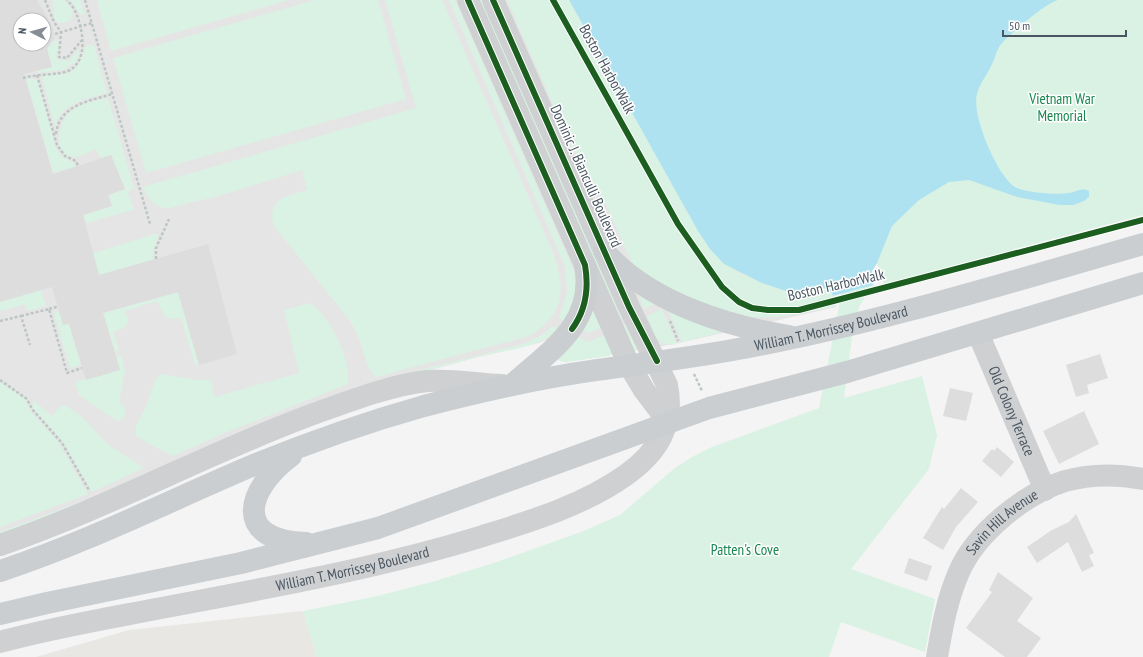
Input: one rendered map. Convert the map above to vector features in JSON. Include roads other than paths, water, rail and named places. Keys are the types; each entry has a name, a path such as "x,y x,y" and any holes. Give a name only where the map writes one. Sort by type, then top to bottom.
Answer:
{"main road":[{"name":"William T. Morrissey Boulevard","path":"0,571 82,542 219,480 312,443 403,413 513,384 745,348 801,336 963,296 1143,244"},
{"path":"604,251 615,262 651,289 694,311 760,330 801,336"},
{"path":"513,384 566,336 577,322 583,309 587,290 585,265"},
{"name":"William T. Morrissey Boulevard","path":"0,614 241,563 326,543 405,519 716,405 848,372 1143,283"},
{"path":"312,443 279,466 261,485 254,502 254,515 258,526 272,538 300,543 326,543"}],"street":[{"path":"468,0 629,366 644,390 668,422"},
{"name":"Dominic J. Bianculli Boulevard","path":"493,0 604,251 667,385 670,398 668,422"},
{"name":"Old Colony Terrace","path":"978,332 1045,490"},
{"name":"William T. Morrissey Boulevard","path":"0,545 108,503 276,428 368,396 426,382 450,381 513,384"},
{"name":"William T. Morrissey Boulevard","path":"0,642 56,628 370,567 427,553 503,530 569,506 625,476 652,449 668,422"},
{"name":"Savin Hill Avenue","path":"937,657 950,594 965,560 980,539 997,522 1017,506 1045,490 1065,482 1098,476 1125,476 1143,479"}],"water":[{"path":"569,0 1058,0 1052,2 1027,20 1009,35 999,47 994,60 978,90 976,103 982,129 993,158 1008,181 1015,187 1026,191 1049,194 1063,194 1083,189 1089,191 1089,197 1084,201 1073,205 1060,205 1017,197 969,180 949,182 919,200 892,226 877,263 872,271 873,285 833,296 829,288 789,292 762,283 724,264 710,249 698,231"}],"park label":[{"name":"Vietnam War Memorial","path":"1062,108"},
{"name":"Patten's Cove","path":"745,550"}]}
